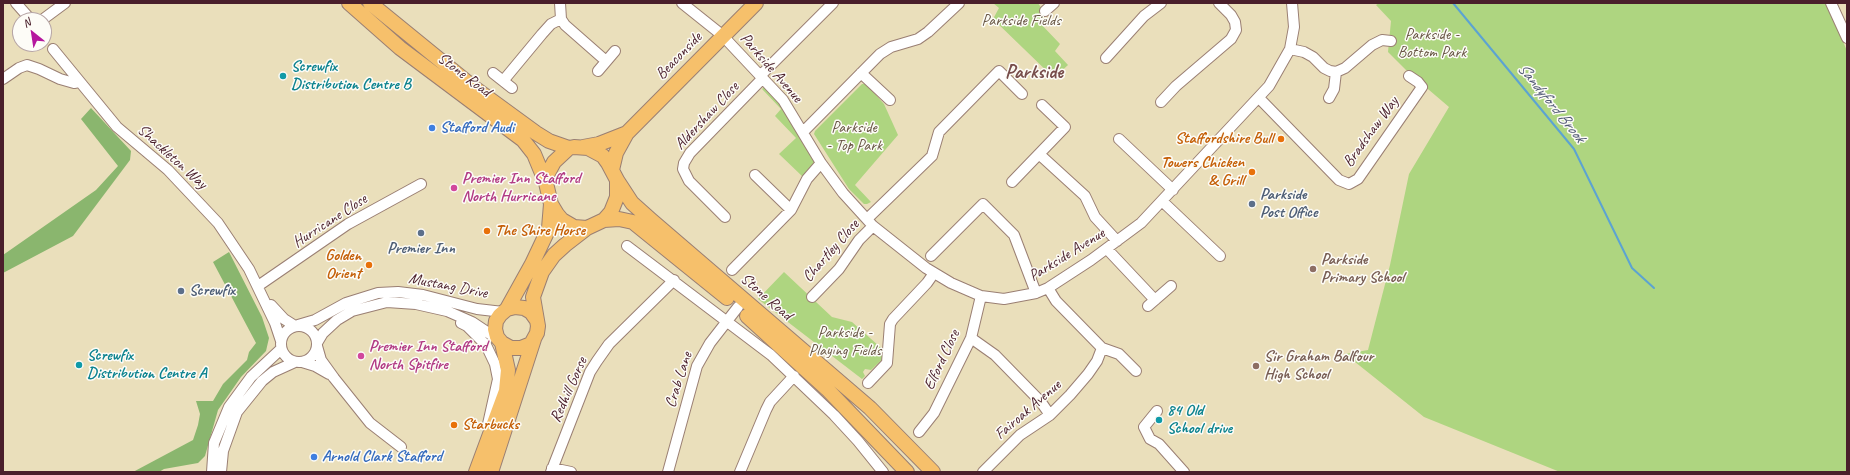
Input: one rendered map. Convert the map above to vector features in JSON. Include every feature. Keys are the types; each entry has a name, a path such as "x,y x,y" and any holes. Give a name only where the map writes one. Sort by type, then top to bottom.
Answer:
{"highway":[{"name":"Stone Road","path":"349,3 400,48 523,140 534,154 546,184"},
{"name":"Stone Road","path":"370,3 473,87 536,133 549,141 576,147"},
{"name":"Beaconside","path":"615,175 616,153 627,133 722,35 756,3"},
{"name":"Beaconside","path":"576,147 599,144 627,133"},
{"path":"491,472 537,333 533,297 538,277 554,255 587,228 604,220 612,212 615,204 618,190 615,175 603,156 594,150 576,147 554,162 547,175 546,184 552,204 557,214 568,224 574,227 587,228"},
{"name":"Stone Road","path":"615,175 632,203 870,408 930,471"},
{"path":"478,468 506,391 508,370 500,341 496,333 496,325 498,318 505,310 532,264 549,228 552,204"},
{"name":"Stone Road","path":"604,220 619,219 633,222 738,307 827,389 907,472"},
{"path":"505,310 515,307 524,308 531,312 536,319"},
{"path":"500,341 511,348 516,349 526,347 534,339"}],"street":[{"path":"16,3 23,12"},
{"path":"52,12 64,3"},
{"path":"560,3 561,18 565,25 606,61"},
{"name":"Parkside Avenue","path":"682,3 688,13 722,35 783,100 821,163 843,193 870,222 934,273 980,296 1012,299 1036,293 1048,288 1107,249 1141,224 1162,202 1269,86 1290,49 1294,27 1293,3"},
{"path":"762,76 833,3"},
{"path":"803,132 880,54 892,47 918,38 928,32 959,3"},
{"path":"1045,11 1054,3"},
{"path":"1106,58 1144,16 1162,3"},
{"path":"1161,102 1192,72 1231,39 1236,30 1235,22 1231,15 1219,3"},
{"path":"1831,3 1847,38"},
{"path":"503,81 551,24 561,18"},
{"path":"1290,49 1304,52 1314,57 1324,68 1336,72 1345,68 1372,45 1382,40 1390,41"},
{"name":"Shackleton Way","path":"53,49 117,127 168,170 209,213 231,241 249,269 260,290 275,323 281,345"},
{"path":"598,71 614,50"},
{"path":"3,79 19,68 27,66 39,69 60,79 74,83 79,82"},
{"name":"Chartley Close","path":"812,297 839,269 870,222 932,156 935,139 939,132 999,71 1022,94"},
{"path":"1328,98 1334,89 1336,72"},
{"path":"493,73 512,88"},
{"path":"861,73 890,100"},
{"name":"Aldershaw Close","path":"724,212 689,181 683,169 684,163 690,153 762,76"},
{"name":"Bradshaw Way","path":"1259,98 1339,180 1349,184 1358,179 1422,87 1409,76"},
{"path":"1012,182 1065,127 1042,105"},
{"path":"1119,139 1173,190"},
{"path":"1039,154 1085,196 1095,217 1117,241"},
{"path":"732,270 791,210 807,178 821,163"},
{"path":"755,175 791,210"},
{"name":"Hurricane Close","path":"260,290 348,224 421,184"},
{"path":"1162,202 1220,256"},
{"path":"931,256 984,204 1014,235 1036,293"},
{"path":"627,246 674,280 726,322 771,355 844,425 883,472"},
{"path":"1107,249 1152,303 1171,286"},
{"path":"868,383 887,362 890,324 927,283 934,273"},
{"name":"Redhill Gorse","path":"571,472 551,470 590,372 609,344 674,280"},
{"path":"1048,288 1056,301 1102,348 1119,354 1136,371"},
{"name":"Shackleton Way","path":"260,290 279,314 297,326"},
{"name":"Mustang Drive","path":"297,326 315,320 346,303 378,293 398,292 423,295 477,309 505,310"},
{"name":"Elford Close","path":"919,432 934,413 971,338 980,296"},
{"name":"Mustang Drive","path":"317,345 323,333 333,323 352,311 387,302 402,303 447,311 472,322 500,341"},
{"name":"Crab Lane","path":"668,472 697,366 706,348 738,307"},
{"name":"Mustang Drive","path":"434,309 467,326 486,345 495,364 498,379 478,468"},
{"path":"212,472 214,443 229,407 251,377 281,345 286,330 297,326 310,330 314,334 321,360 370,423 401,447"},
{"path":"971,338 995,355 1040,402 1050,415"},
{"path":"281,345 287,357 323,370 334,378"},
{"path":"221,472 223,451 236,412 262,381 273,372 311,357 317,345"},
{"name":"Fairoak Avenue","path":"983,472 1020,435 1050,415 1088,374 1097,361 1102,348"},
{"path":"740,472 770,402 794,376"},
{"path":"1157,411 1144,426 1150,440 1159,444 1184,472"}],"green space":[{"name":"Parkside Fields","path":"993,3 1038,3 1046,15 1040,23 1060,44 1055,51 1068,65 1054,78 993,19 999,8"},
{"name":"Parkside - Bottom Park","path":"1379,3 1827,3 1847,51 1847,472 1560,472 1424,417 1345,354 1368,350 1390,265 1409,174 1449,107 1408,72 1388,52 1391,21 1376,5"},
{"name":"Parkside - Top Park","path":"862,84 866,84 884,104 898,135 855,185 871,202 867,204 864,204 849,189 814,134 815,131"},
{"path":"766,85 778,97 816,161 803,177 779,154 796,138 775,116 781,109 762,89"},
{"path":"91,108 131,151 130,160 73,236 3,273 3,255 96,190 118,166 81,119"},
{"path":"229,252 262,317 269,338 266,351 241,377 218,410 205,456 198,463 164,469 159,472 133,472 193,440 200,414 196,401 213,401 223,384 247,360 249,352 256,343 213,262"},
{"name":"Parkside - Playing Fields","path":"784,272 832,317 852,322 888,354 871,370 865,369 863,372 865,376 862,379 758,299"}],"waterway":[{"name":"Sandyford Brook","path":"1453,3 1574,149 1632,268 1654,288"}],"place":[{"name":"Screwfix Distribution Centre B","path":"283,76"},
{"name":"Stafford Audi","path":"432,128"},
{"name":"Staffordshire Bull","path":"1281,139"},
{"name":"Towers Chicken & Grill","path":"1252,172"},
{"name":"Premier Inn Stafford North Hurricane","path":"454,188"},
{"name":"Parkside Post Office","path":"1252,204"},
{"name":"The Shire Horse","path":"487,231"},
{"name":"Premier Inn","path":"421,233"},
{"name":"Golden Orient","path":"369,265"},
{"name":"Parkside Primary School","path":"1313,269"},
{"name":"Screwfix","path":"181,291"},
{"name":"Premier Inn Stafford North Spitfire","path":"361,356"},
{"name":"Screwfix Distribution Centre A","path":"79,365"},
{"name":"Sir Graham Balfour High School","path":"1256,366"},
{"name":"84 Old School drive","path":"1159,420"},
{"name":"Starbucks","path":"454,425"},
{"name":"Arnold Clark Stafford","path":"314,457"}],"district":[{"name":"Parkside","path":"1034,73"}]}
